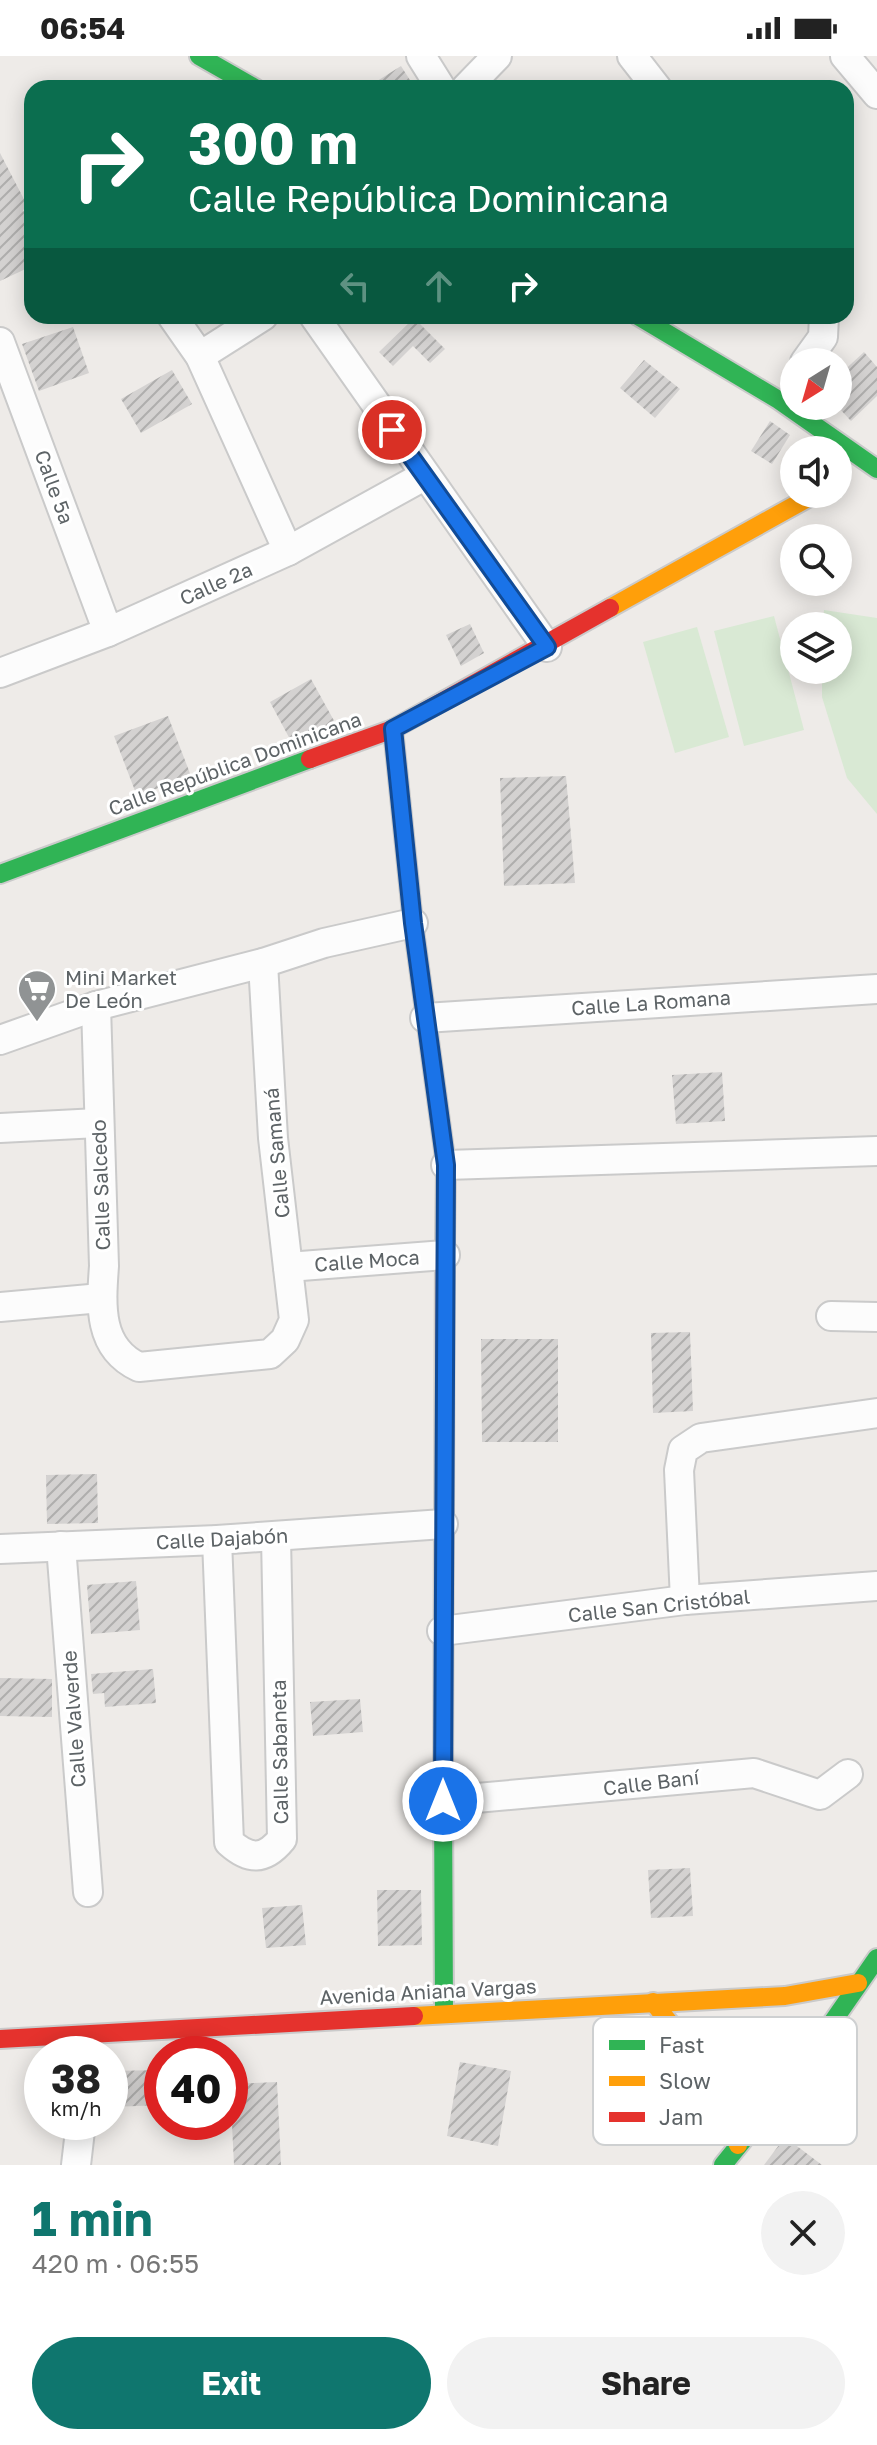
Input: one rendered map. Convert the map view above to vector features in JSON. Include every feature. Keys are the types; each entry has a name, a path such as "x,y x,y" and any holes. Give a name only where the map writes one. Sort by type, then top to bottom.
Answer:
{"street":[{"path":"199,56 241,80"},
{"path":"421,56 436,80"},
{"path":"474,80 497,56"},
{"path":"632,56 651,80"},
{"path":"845,56 877,94"},
{"path":"178,324 200,356 288,551"},
{"path":"200,356 250,324"},
{"path":"320,324 547,647"},
{"path":"651,324 777,399 873,466"},
{"path":"815,348 823,337 824,324"},
{"name":"Calle 5ª","path":"0,342 108,632"},
{"path":"777,399 780,395"},
{"path":"852,474 873,466"},
{"name":"Calle 2ª","path":"0,673 108,632 288,551 424,476"},
{"name":"Calle República Dominicana","path":"1,870 393,729 547,647 790,508"},
{"path":"393,729 413,923 446,1165 442,1631 444,2014"},
{"path":"0,1040 96,1006 263,963 324,943 413,923"},
{"name":"Calle Samaná","path":"121,1359 139,1367 270,1354 285,1340 294,1320 273,1138 263,963"},
{"name":"Calle La Romana","path":"425,1018 877,989"},
{"name":"Calle Salcedo","path":"96,1006 104,1266 101,1298 110,1346 121,1359"},
{"path":"0,1128 98,1123"},
{"path":"446,1165 877,1151"},
{"name":"Calle Moca","path":"288,1267 445,1255"},
{"path":"0,1307 101,1298"},
{"path":"831,1316 877,1317"},
{"path":"685,1600 679,1470 683,1450 701,1438 877,1413"},
{"name":"Calle Dajabón","path":"0,1549 276,1537 443,1524"},
{"name":"Calle Sabaneta","path":"217,1540 229,1842 241,1853 258,1858 272,1851 282,1839 276,1537"},
{"name":"Calle Valverde","path":"61,1546 88,1892"},
{"name":"Calle San Cristóbal","path":"442,1631 685,1600 877,1586"},
{"name":"Calle Baní","path":"443,1801 754,1773 820,1795 848,1774"},
{"path":"835,2017 877,1958"},
{"name":"Avenida Aniana Vargas","path":"128,2041 444,2014 785,1996 858,1983"},
{"path":"653,2002 665,2017"},
{"name":"Avenida Aniana Vargas","path":"0,2039 24,2040"},
{"path":"76,2165 79,2140"},
{"path":"723,2165 738,2145"}],"green space":[{"path":"852,614 877,618 877,814 847,778 822,697 822,684 852,684"},
{"path":"774,616 780,639 780,684 792,684 804,730 744,746 714,631"},
{"path":"697,627 729,737 675,753 643,642"}],"building":[{"path":"401,66 410,80 379,80"},
{"path":"0,153 24,199 24,270 0,281"},
{"path":"408,324 420,324 445,349 430,363 413,346 393,366 379,352"},
{"path":"73,327 89,373 39,391 22,344"},
{"path":"864,352 877,367 877,396 851,421 852,420 852,363"},
{"path":"644,360 680,389 655,418 620,388"},
{"path":"172,370 192,404 141,433 121,399"},
{"path":"770,421 790,435 780,436 780,451 772,464 751,451"},
{"path":"470,624 484,653 461,666 446,635"},
{"path":"311,679 337,726 292,743 270,702"},
{"path":"168,716 191,776 137,796 114,736"},
{"path":"566,776 575,883 504,886 500,778"},
{"path":"722,1072 725,1121 676,1124 672,1075"},
{"path":"690,1332 693,1411 653,1413 651,1333"},
{"path":"481,1339 558,1339 558,1442 482,1442"},
{"path":"97,1474 98,1523 47,1524 46,1475"},
{"path":"136,1581 140,1630 91,1634 87,1585"},
{"path":"153,1669 156,1703 105,1707 104,1693 93,1694 91,1674"},
{"path":"0,1678 52,1679 52,1717 0,1716"},
{"path":"360,1699 363,1732 313,1736 310,1702"},
{"path":"690,1868 693,1916 651,1918 648,1870"},
{"path":"377,1890 421,1890 422,1945 378,1946"},
{"path":"302,1905 306,1945 266,1948 262,1908"},
{"path":"460,2062 511,2071 498,2146 447,2136"},
{"path":"144,2070 144,2106 128,2106 128,2071"},
{"path":"277,2082 281,2165 234,2165 233,2140 248,2140 248,2083"},
{"path":"779,2145 796,2145 822,2165 764,2165"}],"traffic: fast":[{"path":"199,56 241,80"},
{"path":"651,324 777,399 877,469"},
{"path":"0,874 310,759"},
{"path":"443,1795 444,2014"},
{"path":"836,2017 877,1958"},
{"path":"723,2165 739,2145"}],"traffic: slow":[{"path":"610,608 790,508"},
{"path":"393,729 413,923 446,1165 445,1244"},
{"path":"414,2016 785,1996 858,1983"},
{"path":"653,2002 665,2017"}],"traffic: jam":[{"path":"310,759 393,729 610,608"},
{"path":"443,1795 445,1244"},
{"path":"0,2039 414,2016"}],"place":[{"name":"Mini Market De León","path":"37,1023"}],"route":[{"path":"392,430 547,647 393,729 413,923 446,1165 443,1801"}]}
